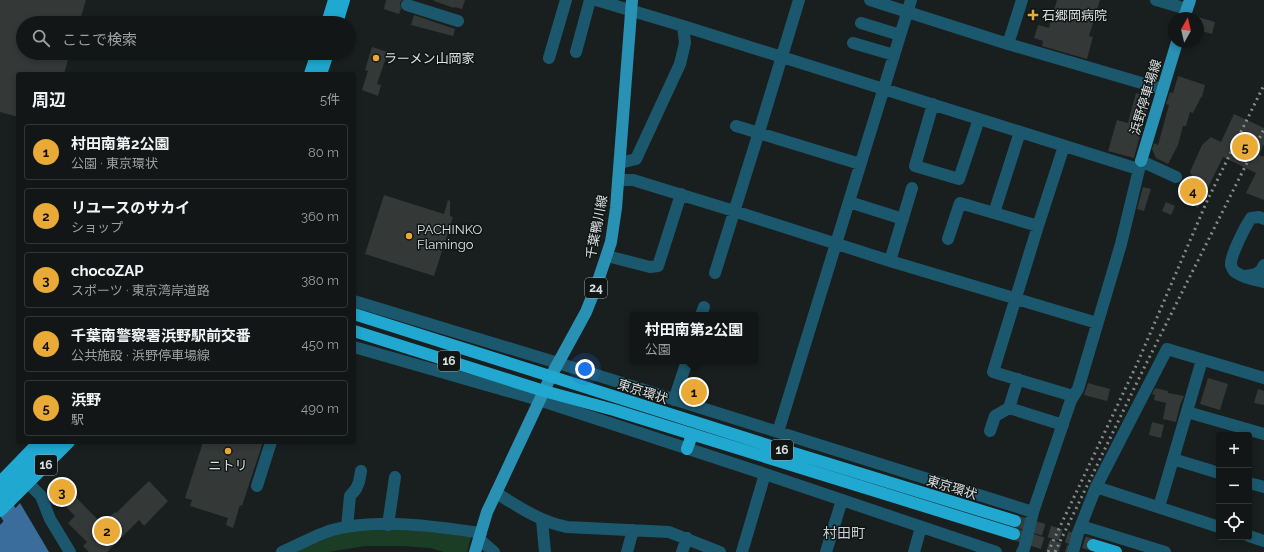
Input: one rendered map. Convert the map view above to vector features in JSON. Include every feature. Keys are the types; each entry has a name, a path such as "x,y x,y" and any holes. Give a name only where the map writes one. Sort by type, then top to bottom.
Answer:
{"highway":[{"path":"329,16 334,0"},
{"path":"339,16 344,0"},
{"path":"311,72 315,60"},
{"path":"322,72 326,60"},
{"name":"東京環状","path":"356,315 774,447 1015,521"},
{"name":"東京環状","path":"356,332 542,396 614,410 1014,534"},
{"path":"687,449 692,435"},
{"name":"16","path":"0,511 21,479 38,444"},
{"name":"16","path":"0,482 21,479 52,444"},
{"name":"16","path":"0,496 66,444"},
{"path":"1093,545 1116,552"}],"main road":[{"name":"千葉鴨川線","path":"475,552 496,492 551,376 586,312 607,256 616,208 631,5"},
{"name":"浜野停車場線","path":"1140,165 1175,48"}],"street":[{"path":"549,58 566,0"},
{"path":"576,52 597,0 631,5 683,26 781,57 1064,146 1140,165 1176,177"},
{"path":"715,273 799,0"},
{"path":"870,0 909,6 1008,44 1162,89"},
{"path":"1008,44 1022,0"},
{"path":"1156,0 1187,9"},
{"path":"778,432 909,6"},
{"path":"407,7 458,22"},
{"path":"861,23 900,35"},
{"path":"620,163 636,159 680,64 685,44 683,26"},
{"path":"853,43 894,55"},
{"path":"933,104 915,166 959,179 979,119"},
{"path":"736,126 860,164"},
{"path":"994,213 1020,132"},
{"path":"1064,146 993,372 1073,396"},
{"path":"1022,552 1033,512 1073,396 1078,389 1121,244 1140,165"},
{"path":"618,180 633,180 681,194 890,261 1097,323"},
{"path":"890,261 912,188"},
{"path":"607,256 650,267 658,266 681,194"},
{"path":"849,202 903,218"},
{"path":"948,239 960,203 1038,226"},
{"path":"1264,219 1259,217 1250,218 1232,257 1231,266 1237,274 1264,282"},
{"path":"1245,276 1258,273 1264,265"},
{"path":"356,301 1033,512"},
{"path":"356,348 510,392 542,396 687,449 996,552"},
{"path":"1073,552 1096,487 1167,349 1264,378"},
{"path":"1159,507 1202,360"},
{"path":"674,400 685,364"},
{"path":"990,431 996,416 1009,408 1018,379"},
{"path":"1009,408 1063,425"},
{"path":"1187,412 1264,434"},
{"path":"257,486 270,444"},
{"path":"1173,459 1216,473"},
{"path":"347,527 350,496 356,489 361,471"},
{"path":"742,552 765,474"},
{"path":"388,525 395,477"},
{"path":"21,479 41,496 50,519 70,552"},
{"path":"1252,484 1264,487"},
{"path":"1096,487 1216,526"},
{"path":"496,492 542,520 553,524 567,527 669,532 720,552"},
{"path":"828,551 842,500"},
{"path":"542,520 545,552"},
{"path":"282,552 330,531 347,527 388,525 431,526 480,536 494,552"},
{"path":"1082,526 1165,552"},
{"path":"914,552 922,527"},
{"path":"627,552 633,530"},
{"path":"1252,537 1264,541"},
{"path":"682,552 687,538"}],"green space":[{"path":"685,380 708,387 703,403 680,396"},
{"path":"390,527 471,537 467,552 444,552 430,548 402,546 365,546 328,552 291,552 341,532"}],"water":[{"path":"20,503 49,552 0,552 0,525"}],"building":[{"path":"0,0 86,0 81,16 16,16 16,60 68,60 65,72 16,72 16,116 0,112"},
{"path":"386,0 402,0 400,3 401,9 399,14 384,9"},
{"path":"434,0 465,0 462,9 454,8"},
{"path":"1057,0 1100,0 1089,36 1093,37 1087,59 1042,46 1043,41 1034,38 1038,25 1049,28"},
{"path":"414,15 455,29 453,36 411,25"},
{"path":"1204,19 1215,22 1212,34 1204,32"},
{"path":"372,47 388,52 377,84 381,85 378,96 362,90 368,71 365,70"},
{"path":"1178,76 1205,85 1202,97 1193,113 1190,112 1186,126 1183,126 1178,145 1168,164 1156,158 1152,149 1154,143 1158,145 1169,105 1166,104 1170,92 1173,93"},
{"path":"1136,93 1150,97 1134,158 1108,151 1117,120 1128,123"},
{"path":"1234,114 1264,128 1264,144 1259,155 1263,157 1264,155 1264,200 1246,193 1256,173 1223,157 1198,208 1192,205 1193,202 1188,199 1198,178 1192,176 1190,172 1202,145 1211,137 1221,142"},
{"path":"1143,187 1151,189 1144,211 1137,209"},
{"name":"PACHINKO Flamingo","path":"384,195 444,214 448,200 450,201 450,216 453,217 434,276 365,254"},
{"path":"1166,202 1175,206 1171,215 1162,211"},
{"path":"1208,378 1228,384 1220,410 1200,404"},
{"path":"1088,383 1110,389 1107,401 1084,395"},
{"path":"1155,388 1168,391 1168,393 1184,396 1176,422 1163,419 1166,403 1154,400 1155,395 1152,394"},
{"path":"1258,389 1264,391 1264,405 1254,403"},
{"path":"1152,422 1164,425 1161,438 1149,435"},
{"path":"202,444 262,444 242,506 240,505 233,528 226,525 228,518 190,506 192,500 185,498"},
{"path":"149,481 168,501 144,526 139,520 107,552 89,552 83,546 87,542 68,523 75,516 53,494 63,484 102,524 115,512 116,513"}],"waterway":[{"path":"0,499 32,552"}],"tunnel":[{"path":"1015,521 1093,545"},
{"path":"1014,534 1070,552"}],"railway":[{"path":"1048,552 1137,364 1207,201 1264,85"},
{"path":"1055,552 1144,368 1264,129"}],"place":[{"name":"石郷岡病院","path":"1033,15"},
{"name":"ラーメン山岡家","path":"376,58"},
{"name":"浜野","path":"1245,147"},
{"name":"千葉南警察署浜野駅前交番","path":"1193,191"},
{"name":"PACHINKO Flamingo","path":"409,236"},
{"name":"村田南第2公園","path":"694,392"},
{"name":"ニトリ","path":"228,451"},
{"name":"chocoZAP","path":"62,492"},
{"name":"リユースのサカイ","path":"107,531"}],"district":[{"name":"村田町","path":"844,533"}]}
